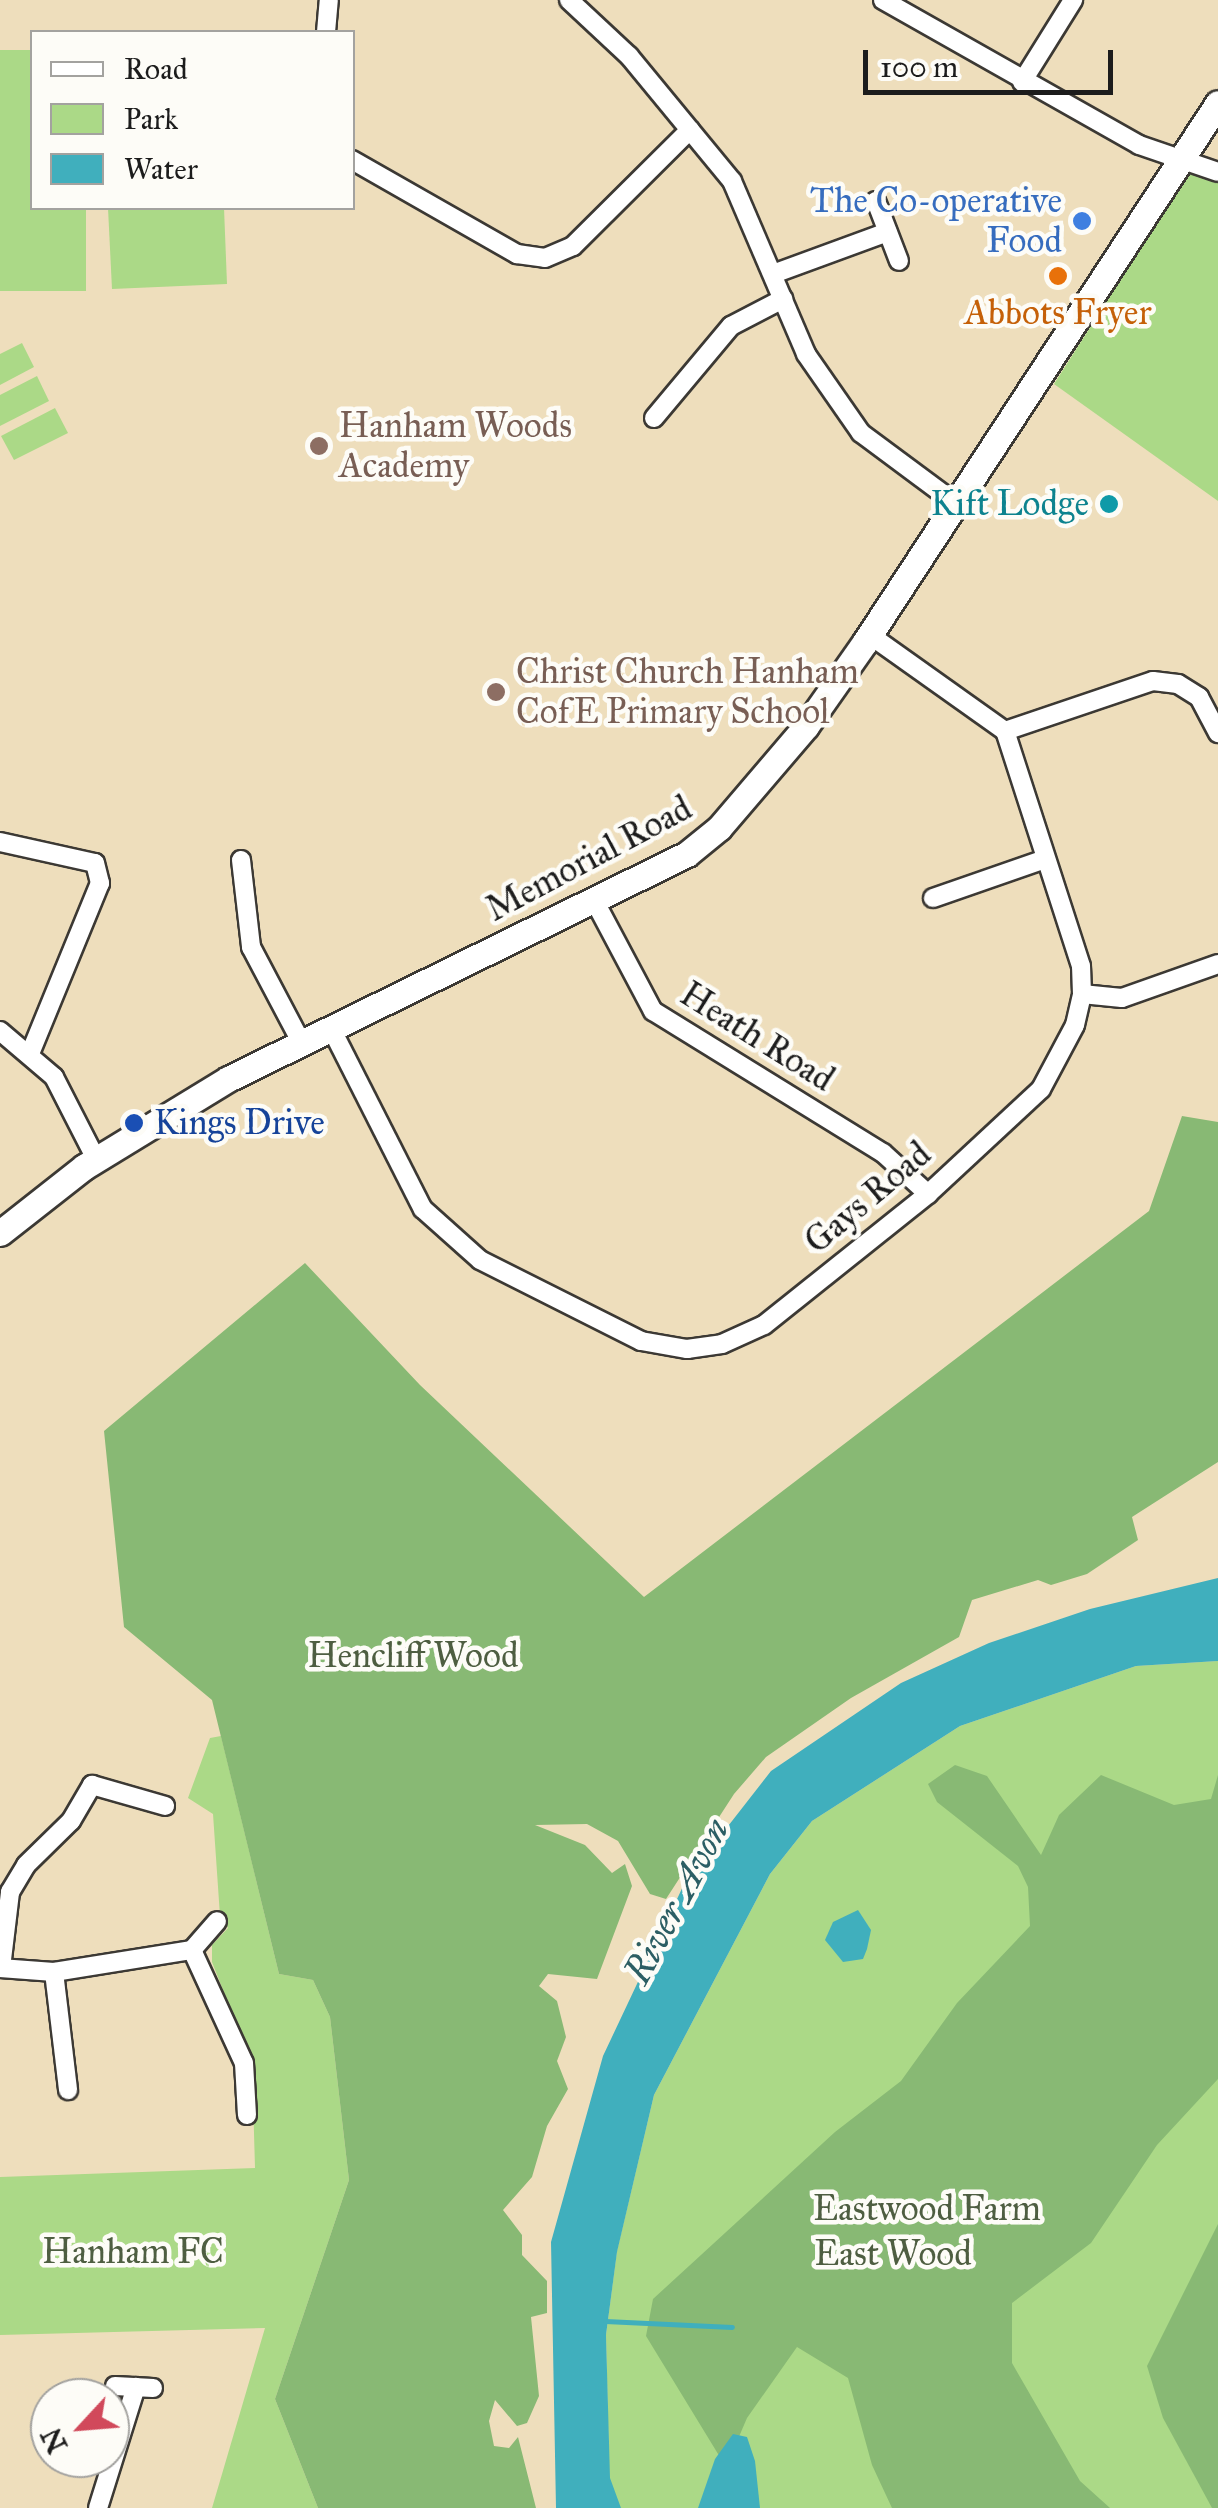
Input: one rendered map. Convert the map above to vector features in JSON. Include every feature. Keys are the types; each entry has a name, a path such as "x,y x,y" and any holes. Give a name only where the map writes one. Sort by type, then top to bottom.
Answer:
{"street":[{"path":"326,30 329,0"},
{"path":"568,0 629,56 732,181 806,354 861,433 958,505"},
{"path":"883,0 1022,82 1178,163 1218,172"},
{"path":"1022,82 1072,0"},
{"name":"Memorial Road","path":"0,1233 96,1159 301,1042 687,854 719,828 806,726 870,635 1218,103"},
{"path":"355,162 517,254 545,258 573,246 690,130"},
{"path":"876,201 899,261"},
{"path":"773,274 888,232"},
{"path":"654,418 731,326 783,299"},
{"path":"870,635 1005,730 1154,682 1178,684 1198,698 1218,733"},
{"name":"Gays Road","path":"331,1028 411,1187 440,1228 480,1260 641,1341 687,1349 722,1344 764,1325 928,1194 1041,1089 1075,1025 1082,994 1081,966 1005,730"},
{"path":"0,842 95,863 100,884 31,1051"},
{"path":"934,898 1045,859"},
{"path":"241,860 252,947 301,1042"},
{"name":"Heath Road","path":"594,900 653,1011 882,1153 928,1194"},
{"path":"1082,994 1122,998 1215,972"},
{"path":"0,1032 31,1051 54,1076 96,1159"},
{"path":"165,1806 92,1785 71,1821 26,1866 10,1892 0,1968 54,1972 192,1950 217,1921"},
{"path":"192,1950 244,2063 247,2115"},
{"path":"54,1972 68,2090"},
{"path":"130,2387 145,2388 130,2426"},
{"path":"98,2508 110,2478"}],"green space":[{"path":"0,50 30,50 30,210 86,210 86,291 0,291"},
{"path":"1189,172 1218,179 1218,501 1054,384"},
{"path":"108,210 224,210 227,284 112,289"},
{"path":"22,343 34,367 0,385 0,354"},
{"path":"37,376 49,401 0,426 0,395"},
{"path":"55,408 68,433 14,460 1,436"},
{"name":"Hencliff Wood","path":"1182,1116 1218,1122 1218,1462 1132,1517 1138,1540 1087,1574 1051,1585 1038,1580 972,1600 959,1637 851,1698 766,1757 734,1794 666,1899 650,1894 618,1841 587,1824 535,1825 585,1845 612,1873 625,1864 632,1886 597,1979 548,1974 539,1986 557,2001 566,2037 557,2061 568,2089 547,2126 532,2177 503,2210 522,2235 522,2255 547,2281 547,2313 531,2317 539,2396 527,2423 517,2426 495,2400 489,2421 494,2446 509,2448 518,2437 536,2508 318,2508 275,2399 349,2180 330,2017 313,1980 279,1974 212,1700 124,1627 104,1431 305,1263 420,1385 644,1597 1149,1211"},
{"name":"Eastwood Farm","path":"1218,1661 1218,2508 610,2508 606,2335 617,2251 654,2095 770,1874 812,1821 960,1726 1136,1666"},
{"name":"Hanham FC","path":"221,1736 279,1974 313,1980 330,2017 349,2180 275,2399 318,2508 212,2508 265,2328 0,2335 0,2177 255,2168 252,2064 212,1962 212,1945 228,1928 220,1916 213,1814 188,1798 210,1738"},
{"name":"East Wood","path":"955,1765 987,1776 1041,1855 1059,1815 1101,1775 1174,1805 1211,1799 1218,1775 1218,2079 1157,2145 1091,2243 1012,2303 1012,2363 1080,2481 1110,2508 892,2508 872,2465 848,2378 797,2347 747,2418 726,2467 646,2336 653,2299 835,2132 901,2081 957,2003 1030,1926 1028,1887 1018,1866 937,1802 928,1784"},
{"path":"1218,2224 1218,2508 1212,2508 1163,2418 1147,2366"}],"water":[{"name":"River Avon","path":"1218,1578 1218,1661 1136,1666 960,1726 812,1821 770,1874 654,2095 617,2252 606,2335 610,2478 621,2508 556,2508 551,2242 603,2056 686,1880 771,1771 901,1683 989,1643 1090,1609"},
{"path":"858,1910 871,1930 867,1949 863,1959 843,1962 825,1940 833,1922"},
{"path":"733,2434 747,2437 755,2461 760,2508 698,2508 715,2459"}],"waterway":[{"path":"605,2321 732,2327"}],"place":[{"name":"The Co-operative Food","path":"1082,221"},
{"name":"Abbots Fryer","path":"1058,276"},
{"name":"Hanham Woods Academy","path":"319,446"},
{"name":"Kift Lodge","path":"1109,504"},
{"name":"Christ Church Hanham CofE Primary School","path":"496,692"},
{"name":"Kings Drive","path":"134,1123"}]}
